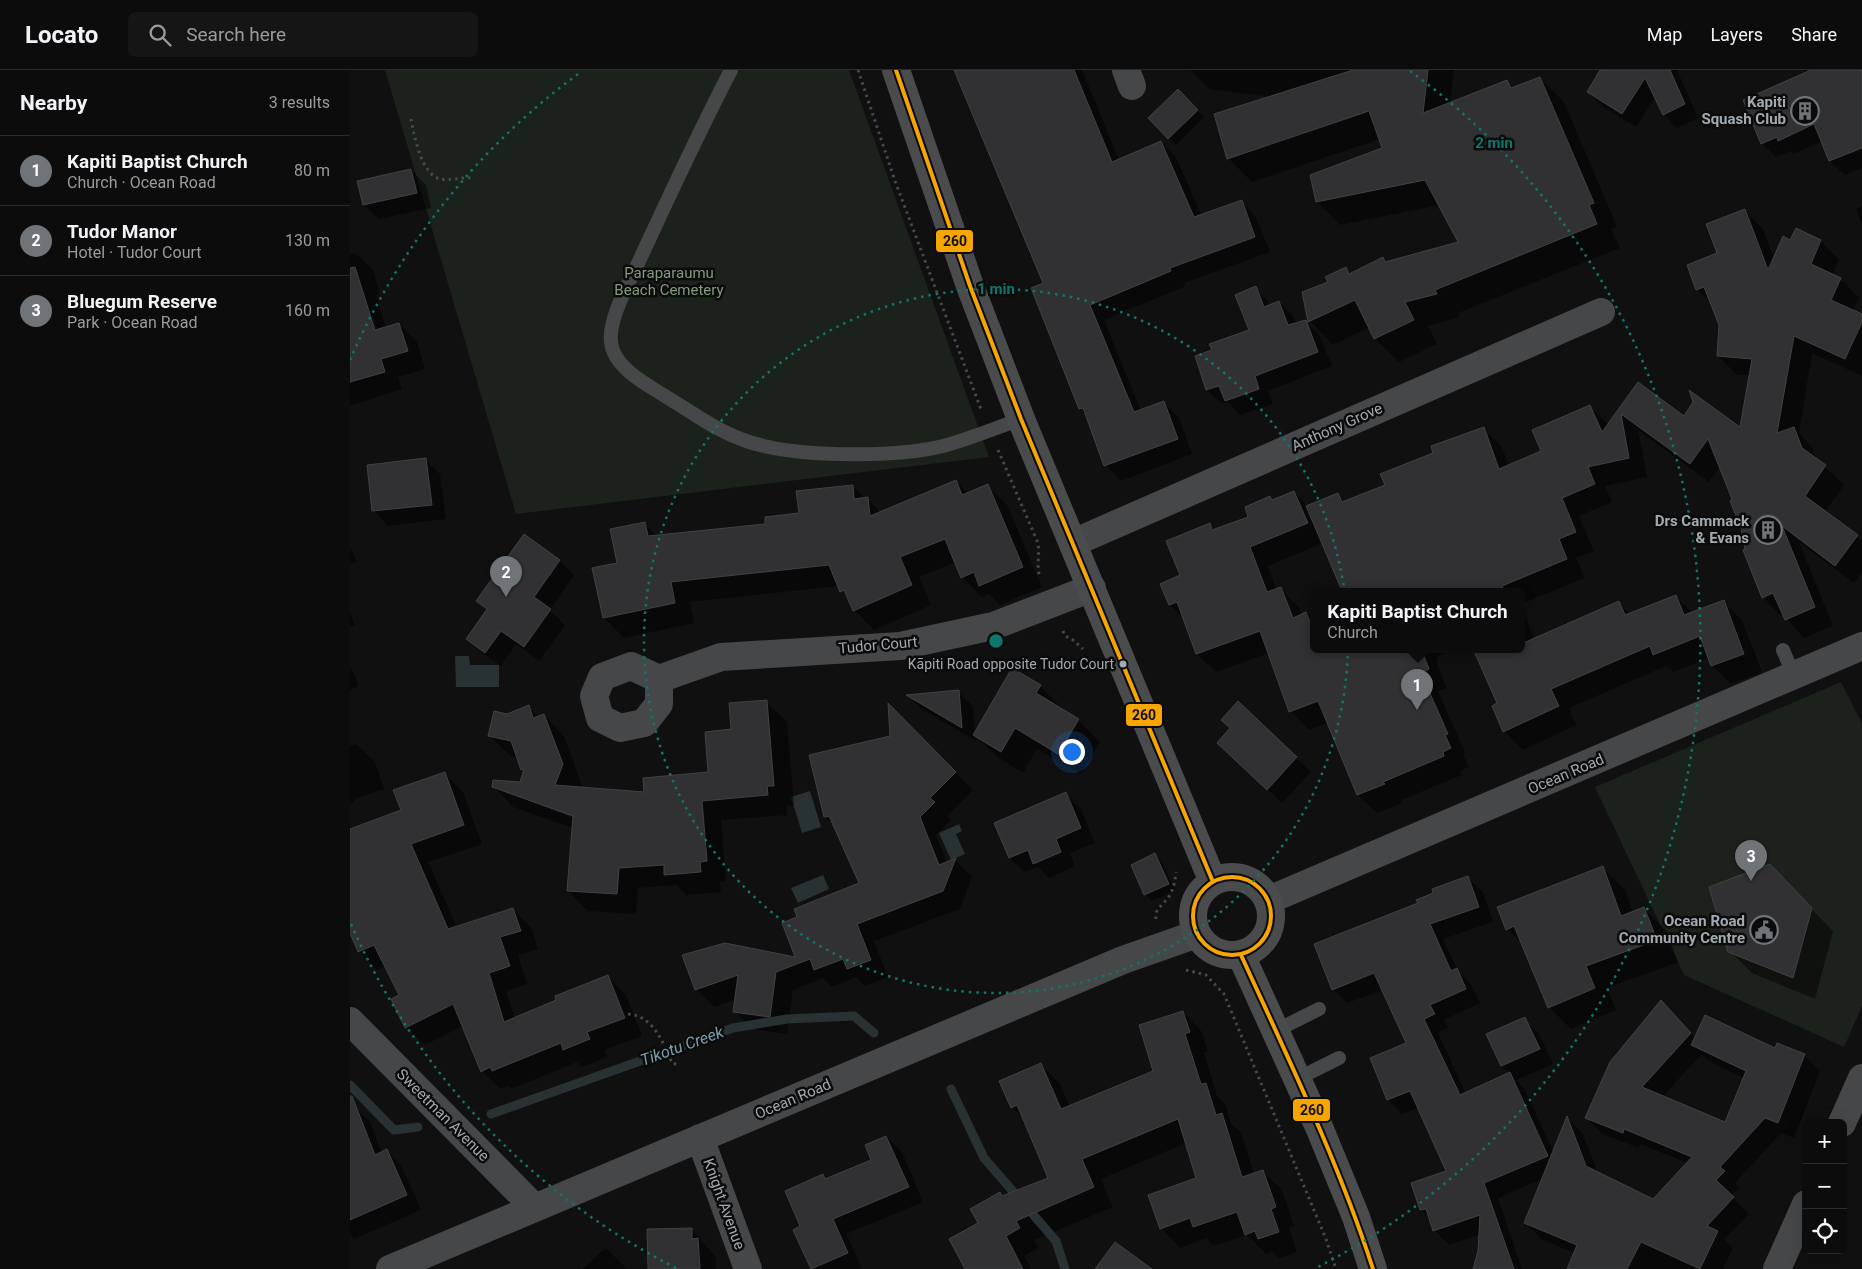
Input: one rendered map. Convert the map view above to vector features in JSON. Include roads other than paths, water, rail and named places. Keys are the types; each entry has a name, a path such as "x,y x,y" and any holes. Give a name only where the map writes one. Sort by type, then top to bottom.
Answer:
{"main road":[{"path":"896,70 970,286 1021,419 1213,882"},
{"path":"1228,877 1245,879 1259,887 1269,900 1272,914 1270,927 1264,940 1254,949 1241,955 1220,954 1203,942 1197,934 1193,922 1193,910 1197,899 1213,882 1228,877"},
{"path":"1241,955 1356,1217 1373,1269"}],"street":[{"name":"Anthony Grove","path":"1073,543 1601,312"},
{"name":"Tudor Court","path":"659,678 721,657 900,646 993,626 1092,588"},
{"name":"Ocean Road","path":"1269,900 1862,646"},
{"name":"Ocean Road","path":"390,1269 1123,960 1197,934"},
{"name":"Sweetman Avenue","path":"350,1021 535,1208"},
{"path":"1844,1119 1862,1078"},
{"name":"Knight Avenue","path":"700,1138 748,1269"},
{"path":"1776,1269 1804,1209"}],"lane":[{"path":"730,70 698,132 622,298 610,341 614,355 628,370 672,400 718,428 759,445 800,451 856,454 943,446 1021,419"},
{"path":"1782,650 1794,676"},
{"path":"1275,1031 1318,1009"},
{"path":"1297,1079 1339,1058"}],"waterway":[{"name":"Tikotu Creek","path":"491,1114 733,1028 787,1019 854,1016 874,1033"},
{"name":"Tikotu Creek","path":"350,1085 394,1130 418,1127"},
{"name":"Tikotu Creek","path":"951,1089 984,1158 1056,1241 1065,1269"}],"place":[{"name":"Kapiti Squash Club","path":"1805,111"},
{"name":"Drs Cammack & Evans","path":"1768,530"},
{"name":"Tudor Manor","path":"506,597"},
{"name":"Kāpiti Road opposite Tudor Court","path":"1123,664"},
{"name":"Kapiti Baptist Church","path":"1417,710"},
{"name":"Bluegum Reserve","path":"1751,881"},
{"name":"Ocean Road Community Centre","path":"1764,930"}],"park label":[{"name":"Paraparaumu Beach Cemetery","path":"669,282"}]}
